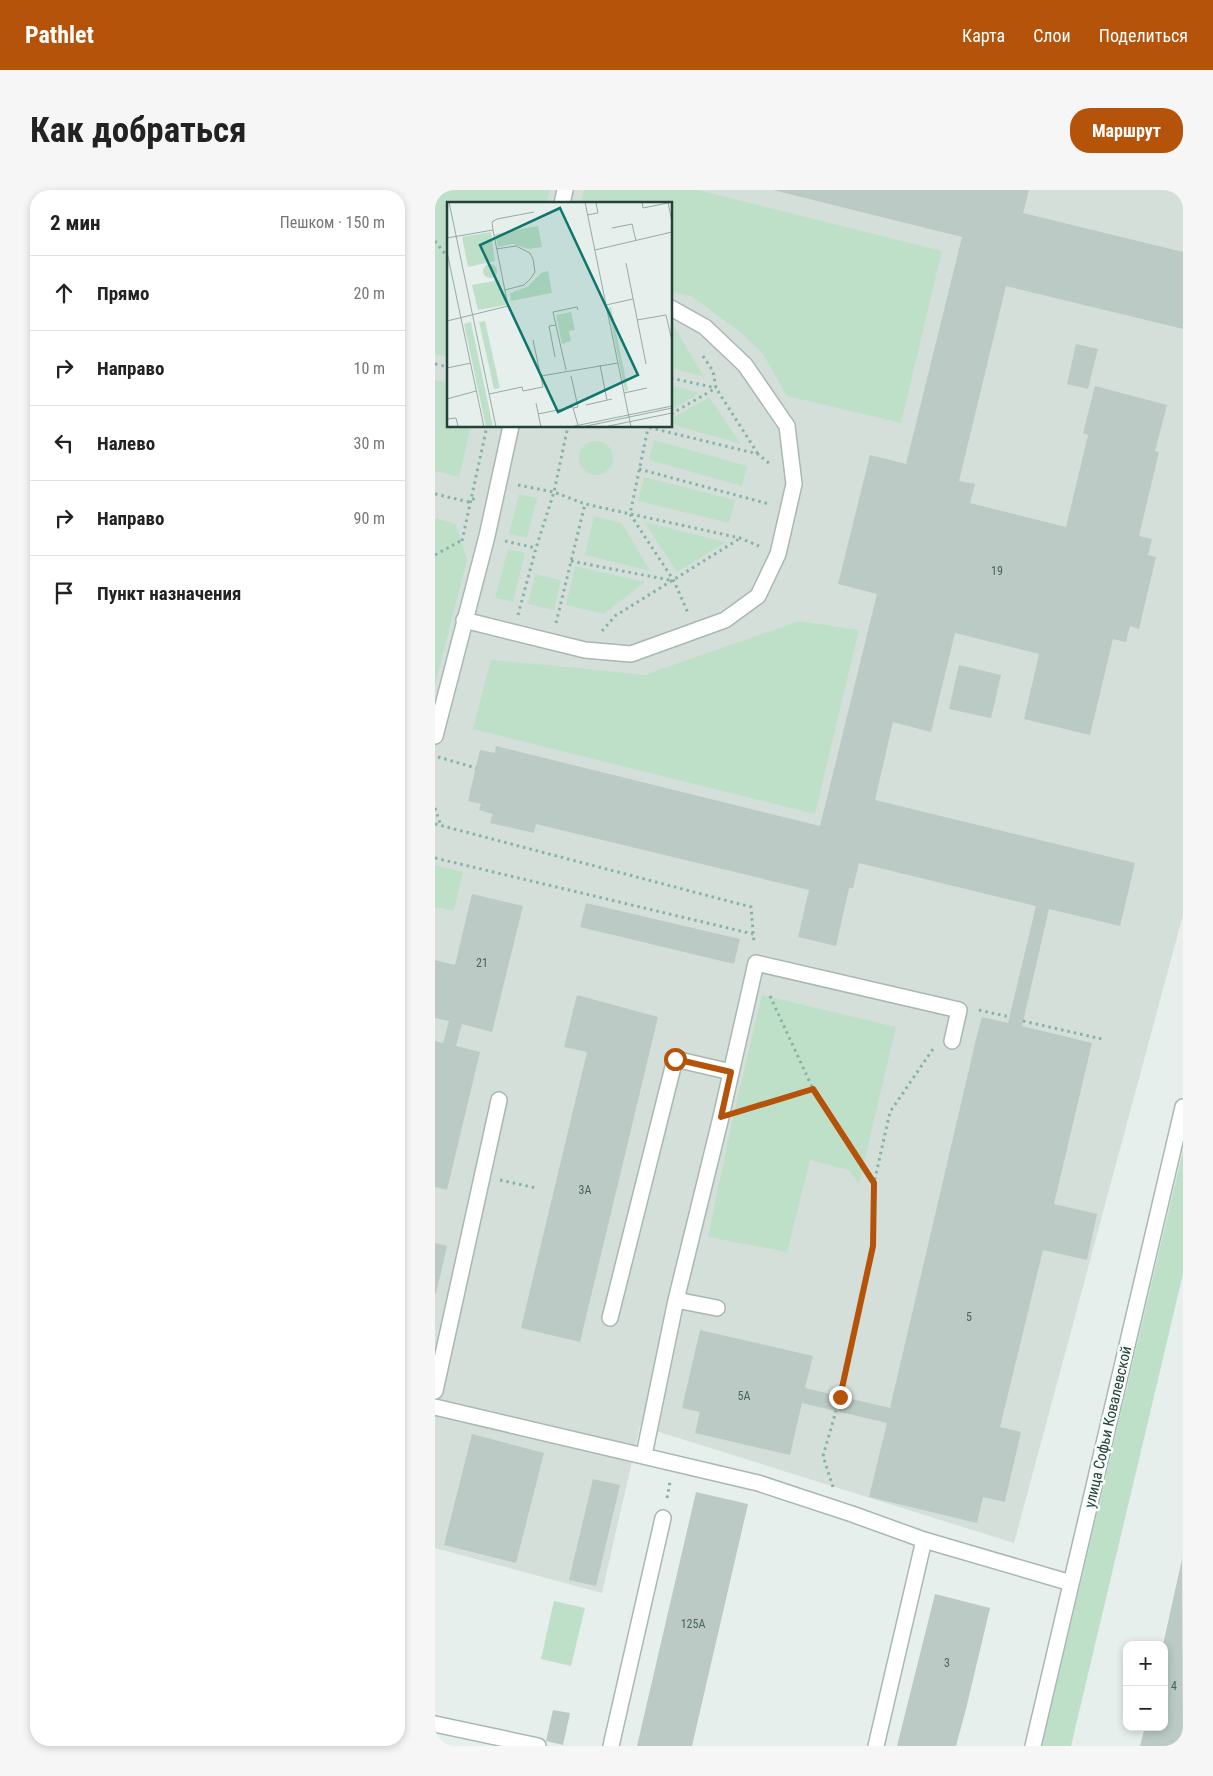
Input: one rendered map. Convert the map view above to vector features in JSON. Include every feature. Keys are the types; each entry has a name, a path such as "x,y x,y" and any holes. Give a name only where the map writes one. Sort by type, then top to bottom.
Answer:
{"street":[{"path":"464,620 585,650 631,654 725,620 758,596 778,554 795,484 787,426 745,365 705,327 673,309"},
{"path":"435,736 487,536 511,428"},
{"path":"644,1455 676,1300 721,1117 755,963 959,1010 945,1041"},
{"path":"610,1318 675,1059 731,1072"},
{"path":"435,1391 499,1100"},
{"name":"улица Софьи Ковалевской","path":"1033,1746 1183,1107"},
{"path":"676,1300 717,1308"},
{"path":"435,1407 758,1483 924,1540 1071,1583"},
{"path":"611,1746 663,1518"},
{"path":"876,1746 924,1540"},
{"path":"435,1724 537,1746"}],"path":[{"path":"435,241 447,256"},
{"path":"699,348 713,371 717,388 758,454 795,484"},
{"path":"673,378 717,388"},
{"path":"673,413 717,388"},
{"path":"435,555 461,540 487,428"},
{"path":"514,632 553,492 568,428"},
{"path":"649,428 629,514 674,581 695,630"},
{"path":"653,428 758,454"},
{"path":"639,469 788,509"},
{"path":"553,492 585,504 740,538 778,554"},
{"path":"435,494 469,502"},
{"path":"551,641 585,504"},
{"path":"585,650 615,616 674,581 740,538"},
{"path":"571,561 674,581"},
{"path":"435,756 475,768"},
{"path":"435,808 441,826"},
{"path":"435,824 751,907 755,963 813,1089 874,1183"},
{"path":"435,858 753,934"},
{"path":"959,1010 971,1009 1010,1018"},
{"path":"1023,1021 1102,1039"},
{"path":"840,1397 873,1246 874,1183 890,1112 945,1041"},
{"path":"721,1117 813,1089"},
{"path":"482,1177 537,1188"},
{"path":"837,1411 823,1456 840,1510"},
{"path":"663,1518 674,1462"}],"shaded area":[{"path":"435,190 1183,190 1183,915 1014,1543 640,1426 602,1593 435,1548"}],"green space":[{"path":"435,190 550,190 547,202 447,202 447,357 435,354"},
{"path":"584,190 698,190 942,251 901,423 787,396 763,354 740,332 691,296 673,292 673,202 581,202"},
{"path":"673,325 704,377 673,369"},
{"path":"435,380 447,383 447,428 471,428 459,477 435,471"},
{"path":"673,386 700,393 673,409"},
{"path":"709,397 741,444 673,425 673,418"},
{"path":"654,440 747,466 742,486 649,460"},
{"path":"596,441 603,442 608,446 612,451 612,465 608,470 603,474 596,475 589,474 584,470 580,465 579,458 580,451 584,446 589,442"},
{"path":"644,477 735,500 729,523 638,501"},
{"path":"519,494 537,498 527,538 509,534"},
{"path":"594,516 622,523 650,571 585,555"},
{"path":"435,518 456,524 467,560 435,684"},
{"path":"644,522 726,542 677,572"},
{"path":"508,549 525,553 513,602 495,598"},
{"path":"575,566 645,582 604,614 566,605"},
{"path":"535,574 561,580 554,610 528,604"},
{"path":"799,621 859,630 815,814 473,729 491,660 644,675"},
{"path":"435,865 463,872 454,911 435,907"},
{"path":"762,995 896,1027 859,1184 849,1170 810,1160 787,1252 708,1237 734,1113"},
{"path":"1183,1150 1183,1274 1071,1746 1042,1746"},
{"path":"554,1601 585,1608 571,1666 541,1659"}],"building":[{"path":"773,190 1029,190 1023,213 1183,252 1183,329 1006,286 959,481 975,484 970,503 1066,527 1088,435 1083,433 1095,386 1167,405 1155,451 1159,452 1139,536 1152,539 1148,555 1156,557 1139,629 1130,626 1126,642 1113,639 1090,735 1024,719 1039,654 955,633 931,732 893,722 875,800 1135,863 1120,926 1049,909 1022,1026 1092,1043 1054,1204 1097,1214 1087,1260 1043,1250 1000,1427 1021,1432 1005,1502 983,1497 977,1523 869,1497 887,1423 802,1403 790,1455 695,1433 700,1412 682,1408 700,1330 813,1356 805,1388 890,1408 982,1017 1008,1023 1036,906 859,863 853,888 849,888 836,946 798,937 809,890 536,824 534,833 490,823 493,814 479,810 481,804 468,801 480,750 495,753 496,746 820,826 877,594 838,584 870,455 906,464 962,237"},
{"path":"1076,344 1098,349 1088,389 1067,384"},
{"path":"959,665 1001,675 991,718 949,709"},
{"path":"472,894 523,906 492,1032 462,1024 456,1046 480,1052 447,1190 435,1187 435,1041 443,1043 449,1021 435,1018 435,960 455,965"},
{"path":"586,903 740,939 734,964 580,927"},
{"path":"577,995 658,1017 580,1342 521,1328 587,1052 564,1047"},
{"path":"435,1243 447,1246 436,1294 435,1294"},
{"path":"472,1434 544,1453 516,1563 444,1545"},
{"path":"593,1479 620,1485 596,1586 569,1580"},
{"path":"696,1492 748,1504 692,1746 637,1746"},
{"path":"1182,1559 1183,1746 1140,1746 1144,1731 1168,1731 1168,1641 1164,1641"},
{"path":"935,1594 990,1608 966,1709 956,1746 897,1746"},
{"path":"553,1710 570,1713 563,1745 546,1741"}],"route":[{"path":"675,1059 731,1072 721,1117 813,1089 874,1183 873,1246 840,1397"}]}
